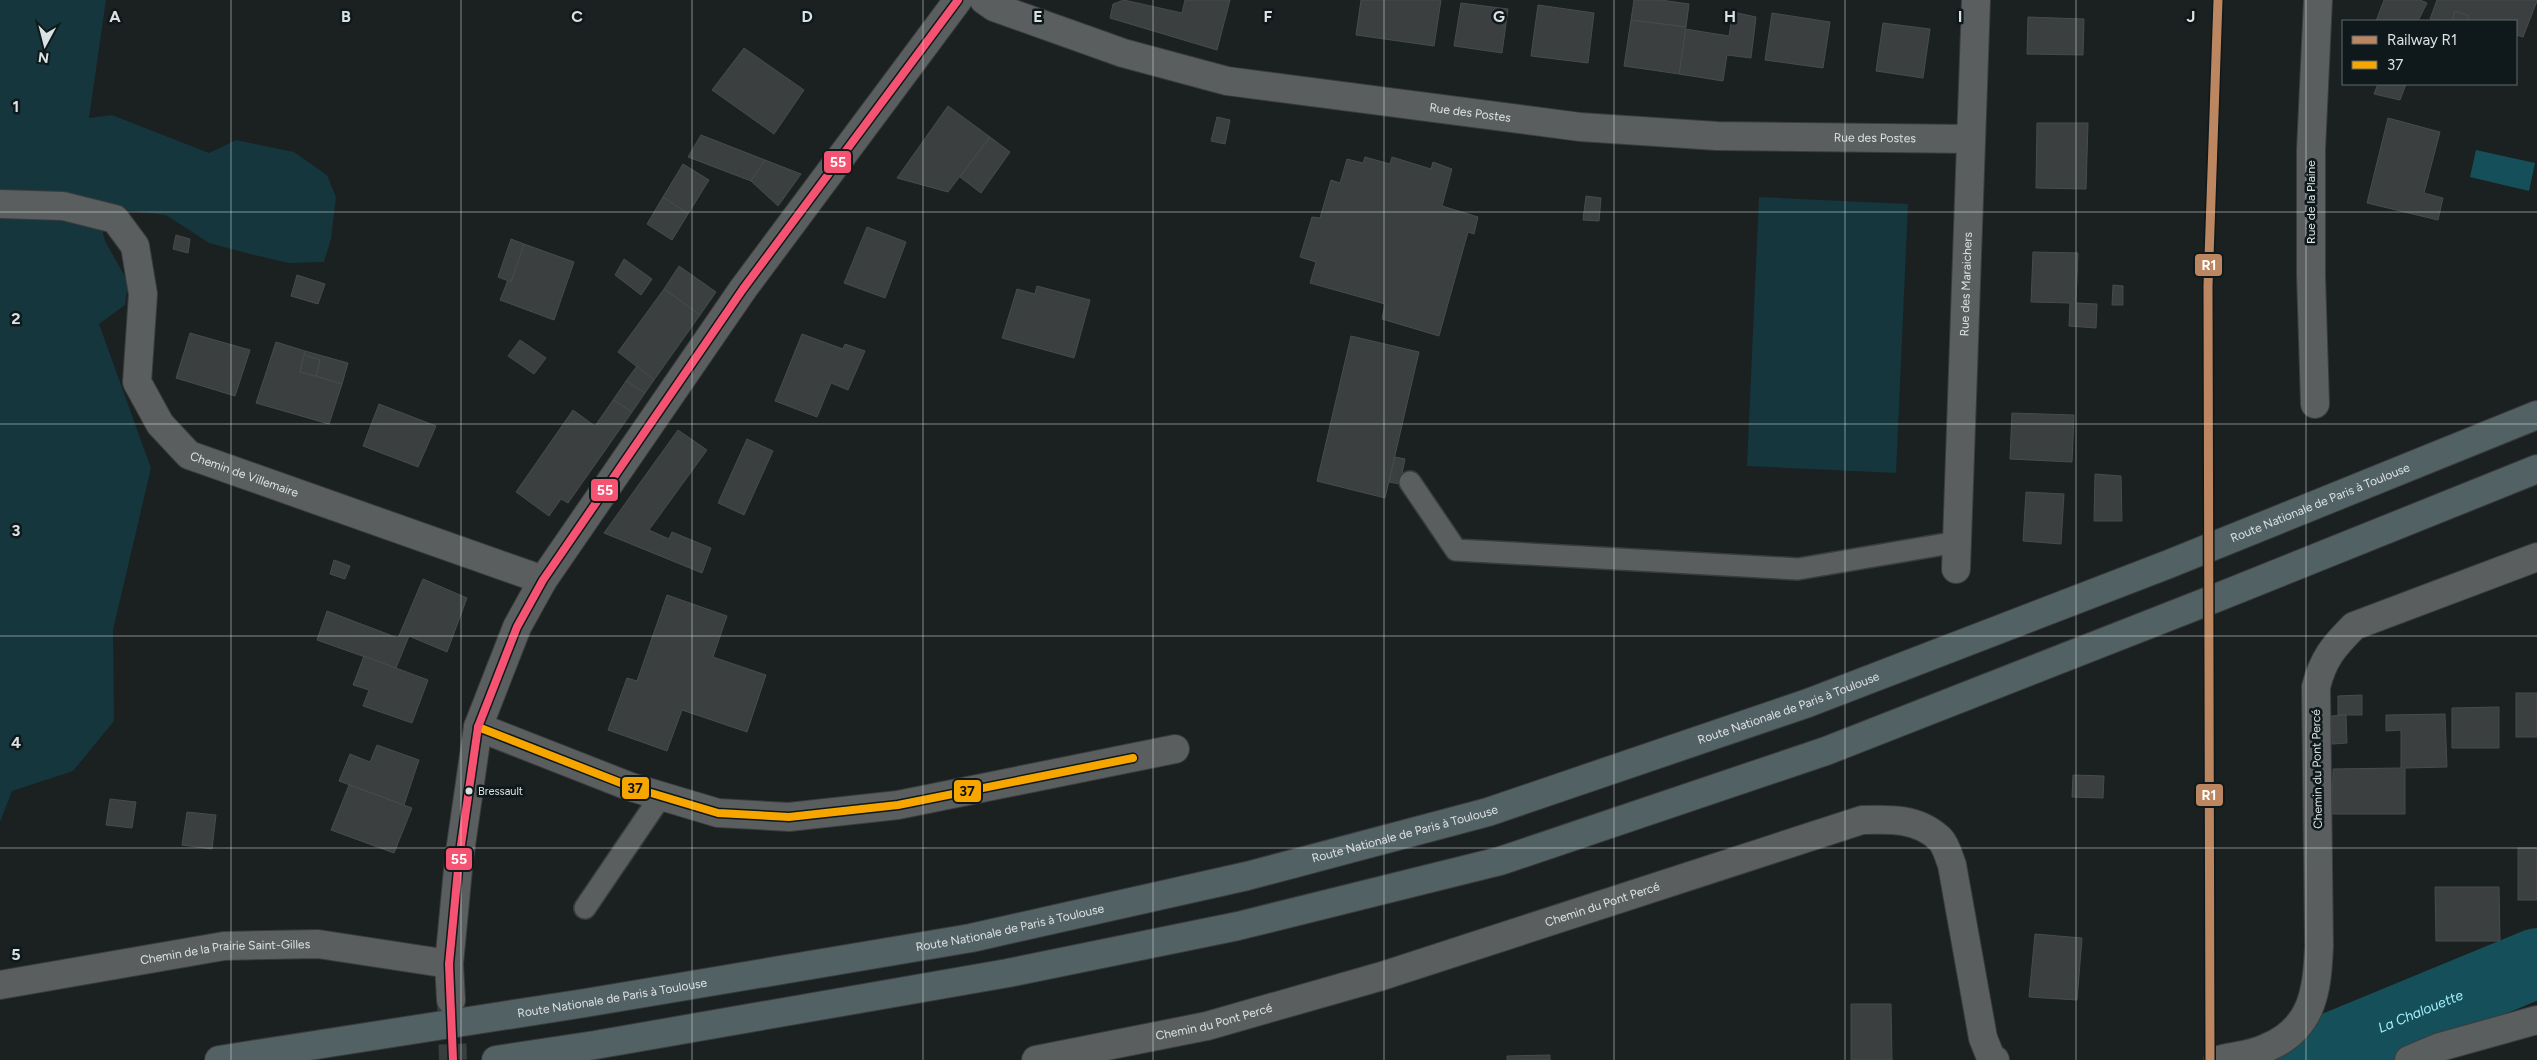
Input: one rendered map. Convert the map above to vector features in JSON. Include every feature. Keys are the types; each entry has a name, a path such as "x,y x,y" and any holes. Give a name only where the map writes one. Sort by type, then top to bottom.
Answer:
{"main road":[{"name":"Route Nationale de Paris à Toulouse","path":"218,1060 586,1003 971,938 1247,876 1488,812 1808,703 2169,564 2537,415"},
{"path":"496,1060 1008,973 1238,926 1500,862 1826,751 2211,600 2537,469"}],"street":[{"path":"451,1000 450,964 459,859 478,727 517,627 543,580 743,289 958,0"},
{"name":"Rue des Postes","path":"984,0 994,7 1123,53 1227,81 1580,127 1717,136 1971,138"},
{"name":"Rue des Maraichers","path":"1956,569 1976,0"},
{"name":"Rue de la Plaine","path":"2316,404 2311,275 2311,150 2318,0"},
{"name":"Chemin de Villemaire","path":"0,204 63,206 115,218 135,246 143,294 137,382 160,424 189,456 543,580"},
{"name":"Chemin du Pont Percé","path":"2218,1060 2266,1048 2294,1031 2310,1010 2318,980 2319,946 2316,687 2322,666 2334,646 2354,626 2537,557"},
{"path":"478,727 631,787 661,796 718,812 789,817 898,805 1174,749"},
{"name":"Chemin du Pont Percé","path":"1036,1060 1207,1026 1382,976 1862,820 1891,818 1918,824 1942,840 1952,864 1983,1038 1991,1058 1995,1060"},
{"name":"Chemin de la Prairie Saint-Gilles","path":"0,985 224,946 318,944 450,964"},
{"path":"2409,1060 2440,1047 2537,1020"}],"lane":[{"path":"1410,482 1456,550 1798,569 1957,542"},
{"path":"585,908 661,796"}],"shaded area":[{"path":"0,0 106,0 89,118 112,115 209,153 236,140 294,152 327,175 336,197 331,239 324,262 289,263 250,254 209,243 166,215 105,208 100,221 105,241 128,282 125,305 99,324 151,468 113,630 114,721 73,771 12,791 0,822"},
{"path":"2476,150 2535,163 2529,191 2470,177"},
{"path":"1759,197 1908,204 1896,473 1747,466"}],"building":[{"path":"1124,0 1182,13 1185,0 1230,0 1217,50 1110,18 1113,4"},
{"path":"1361,0 1441,0 1434,46 1356,35"},
{"path":"1634,0 1661,0 1689,4 1686,27 1631,20"},
{"path":"2384,0 2420,0 2427,3 2418,20 2376,20"},
{"path":"2437,0 2537,0 2523,37 2517,35 2517,20 2467,20 2469,16 2455,11 2452,20 2430,19"},
{"path":"1461,3 1508,9 1502,53 1454,46"},
{"path":"1538,5 1594,13 1588,63 1531,56"},
{"path":"2455,11 2469,16 2467,20 2452,20"},
{"path":"1733,12 1756,17 1751,58 1727,55 1723,81 1679,74 1685,29 1729,36"},
{"path":"1772,13 1830,22 1823,68 1765,60"},
{"path":"2028,17 2084,19 2083,55 2027,54"},
{"path":"1631,20 1686,27 1679,74 1624,66"},
{"path":"1883,23 1930,29 1923,78 1876,71"},
{"path":"744,48 804,90 774,134 712,90"},
{"path":"2378,85 2406,85 2400,100 2374,94"},
{"path":"948,106 990,137 948,192 897,178"},
{"path":"1217,117 1230,120 1225,144 1211,141"},
{"path":"2388,118 2440,132 2424,193 2443,198 2438,220 2367,203"},
{"path":"2037,123 2088,123 2086,189 2036,188"},
{"path":"701,135 765,160 751,181 688,157"},
{"path":"990,137 1010,152 981,193 960,177"},
{"path":"1365,157 1390,164 1392,157 1431,169 1433,162 1452,169 1442,206 1478,217 1474,234 1468,232 1439,336 1382,319 1385,304 1310,283 1316,262 1300,257 1312,217 1320,218 1331,180 1340,183 1347,159 1363,163"},
{"path":"765,160 801,174 778,206 751,181"},
{"path":"683,164 709,180 688,214 663,197"},
{"path":"1586,196 1601,198 1599,221 1583,220"},
{"path":"663,197 688,214 672,240 647,224"},
{"path":"867,227 906,242 885,298 844,283"},
{"path":"176,235 190,239 188,253 173,249"},
{"path":"511,239 524,244 511,282 498,277"},
{"path":"524,244 574,262 554,320 500,300 508,280 511,282"},
{"path":"2033,252 2078,253 2076,303 2097,304 2096,328 2069,326 2070,303 2031,302"},
{"path":"624,259 652,279 641,295 615,275"},
{"path":"679,266 716,292 700,315 664,289"},
{"path":"297,275 325,284 318,304 291,296"},
{"path":"2113,285 2123,286 2123,305 2112,305"},
{"path":"1037,286 1090,300 1074,358 1002,338 1017,289 1035,294"},
{"path":"664,289 700,315 654,380 618,352"},
{"path":"190,333 250,350 235,396 176,378"},
{"path":"802,334 843,349 845,344 865,351 848,390 831,383 817,417 775,401"},
{"path":"1351,336 1419,352 1385,498 1317,481"},
{"path":"520,340 546,358 534,374 508,356"},
{"path":"276,342 305,351 300,372 342,384 329,424 256,403"},
{"path":"305,351 348,363 342,384 316,376 320,360 304,355"},
{"path":"304,355 320,360 316,376 300,372"},
{"path":"637,366 654,380 645,393 626,381"},
{"path":"626,381 645,393 632,412 613,400"},
{"path":"613,400 632,412 568,503 561,499 549,516 516,492 573,410 595,426"},
{"path":"379,404 436,426 418,467 363,446"},
{"path":"2012,413 2074,415 2072,462 2010,459"},
{"path":"678,430 707,450 649,530 669,539 672,532 711,548 702,573 604,533"},
{"path":"747,439 773,451 744,515 718,503"},
{"path":"1395,457 1405,459 1400,484 1389,482"},
{"path":"2095,474 2121,476 2122,521 2094,521"},
{"path":"2026,492 2064,494 2061,544 2023,541"},
{"path":"334,560 350,566 345,579 330,574"},
{"path":"423,579 467,598 447,652 409,636 396,668 317,640 327,611 398,638"},
{"path":"667,595 727,616 713,657 766,675 747,732 682,710 667,751 608,730 627,678 637,681"},
{"path":"364,656 428,680 412,723 363,706 369,690 353,685"},
{"path":"2516,693 2537,693 2537,737 2516,737"},
{"path":"2362,695 2362,715 2338,715 2338,696"},
{"path":"2499,707 2499,748 2452,748 2452,708"},
{"path":"2445,714 2447,767 2405,768 2405,814 2332,814 2333,769 2401,768 2401,730 2386,731 2386,715"},
{"path":"2346,715 2347,743 2332,744 2331,716"},
{"path":"377,745 419,760 404,805 339,781 350,754 370,762"},
{"path":"2073,775 2104,776 2103,798 2072,797"},
{"path":"349,785 412,808 394,853 331,830"},
{"path":"110,799 136,802 132,828 106,825"},
{"path":"187,812 216,815 212,849 182,845"},
{"path":"2518,848 2537,848 2537,900 2518,900"},
{"path":"2435,887 2499,887 2500,941 2436,941"},
{"path":"2035,934 2082,938 2077,1000 2029,997"},
{"path":"1851,1004 1891,1004 1892,1060 1851,1060"},
{"path":"1550,1055 1550,1060 1507,1060 1507,1056"}],"waterway":[{"name":"La Chalouette","path":"2302,1060 2537,963"}],"tunnel":[{"path":"451,1002 453,1060"}],"rail line":[{"name":"R1","path":"2210,1060 2208,286 2218,0"}],"transit line":[{"name":"55","path":"453,1060 449,964 459,859 478,727 517,627 543,580 743,289 958,0"},
{"name":"37","path":"478,727 631,787 718,813 789,817 898,805 1133,758"}],"place":[{"name":"Bressault","path":"469,791"}]}
